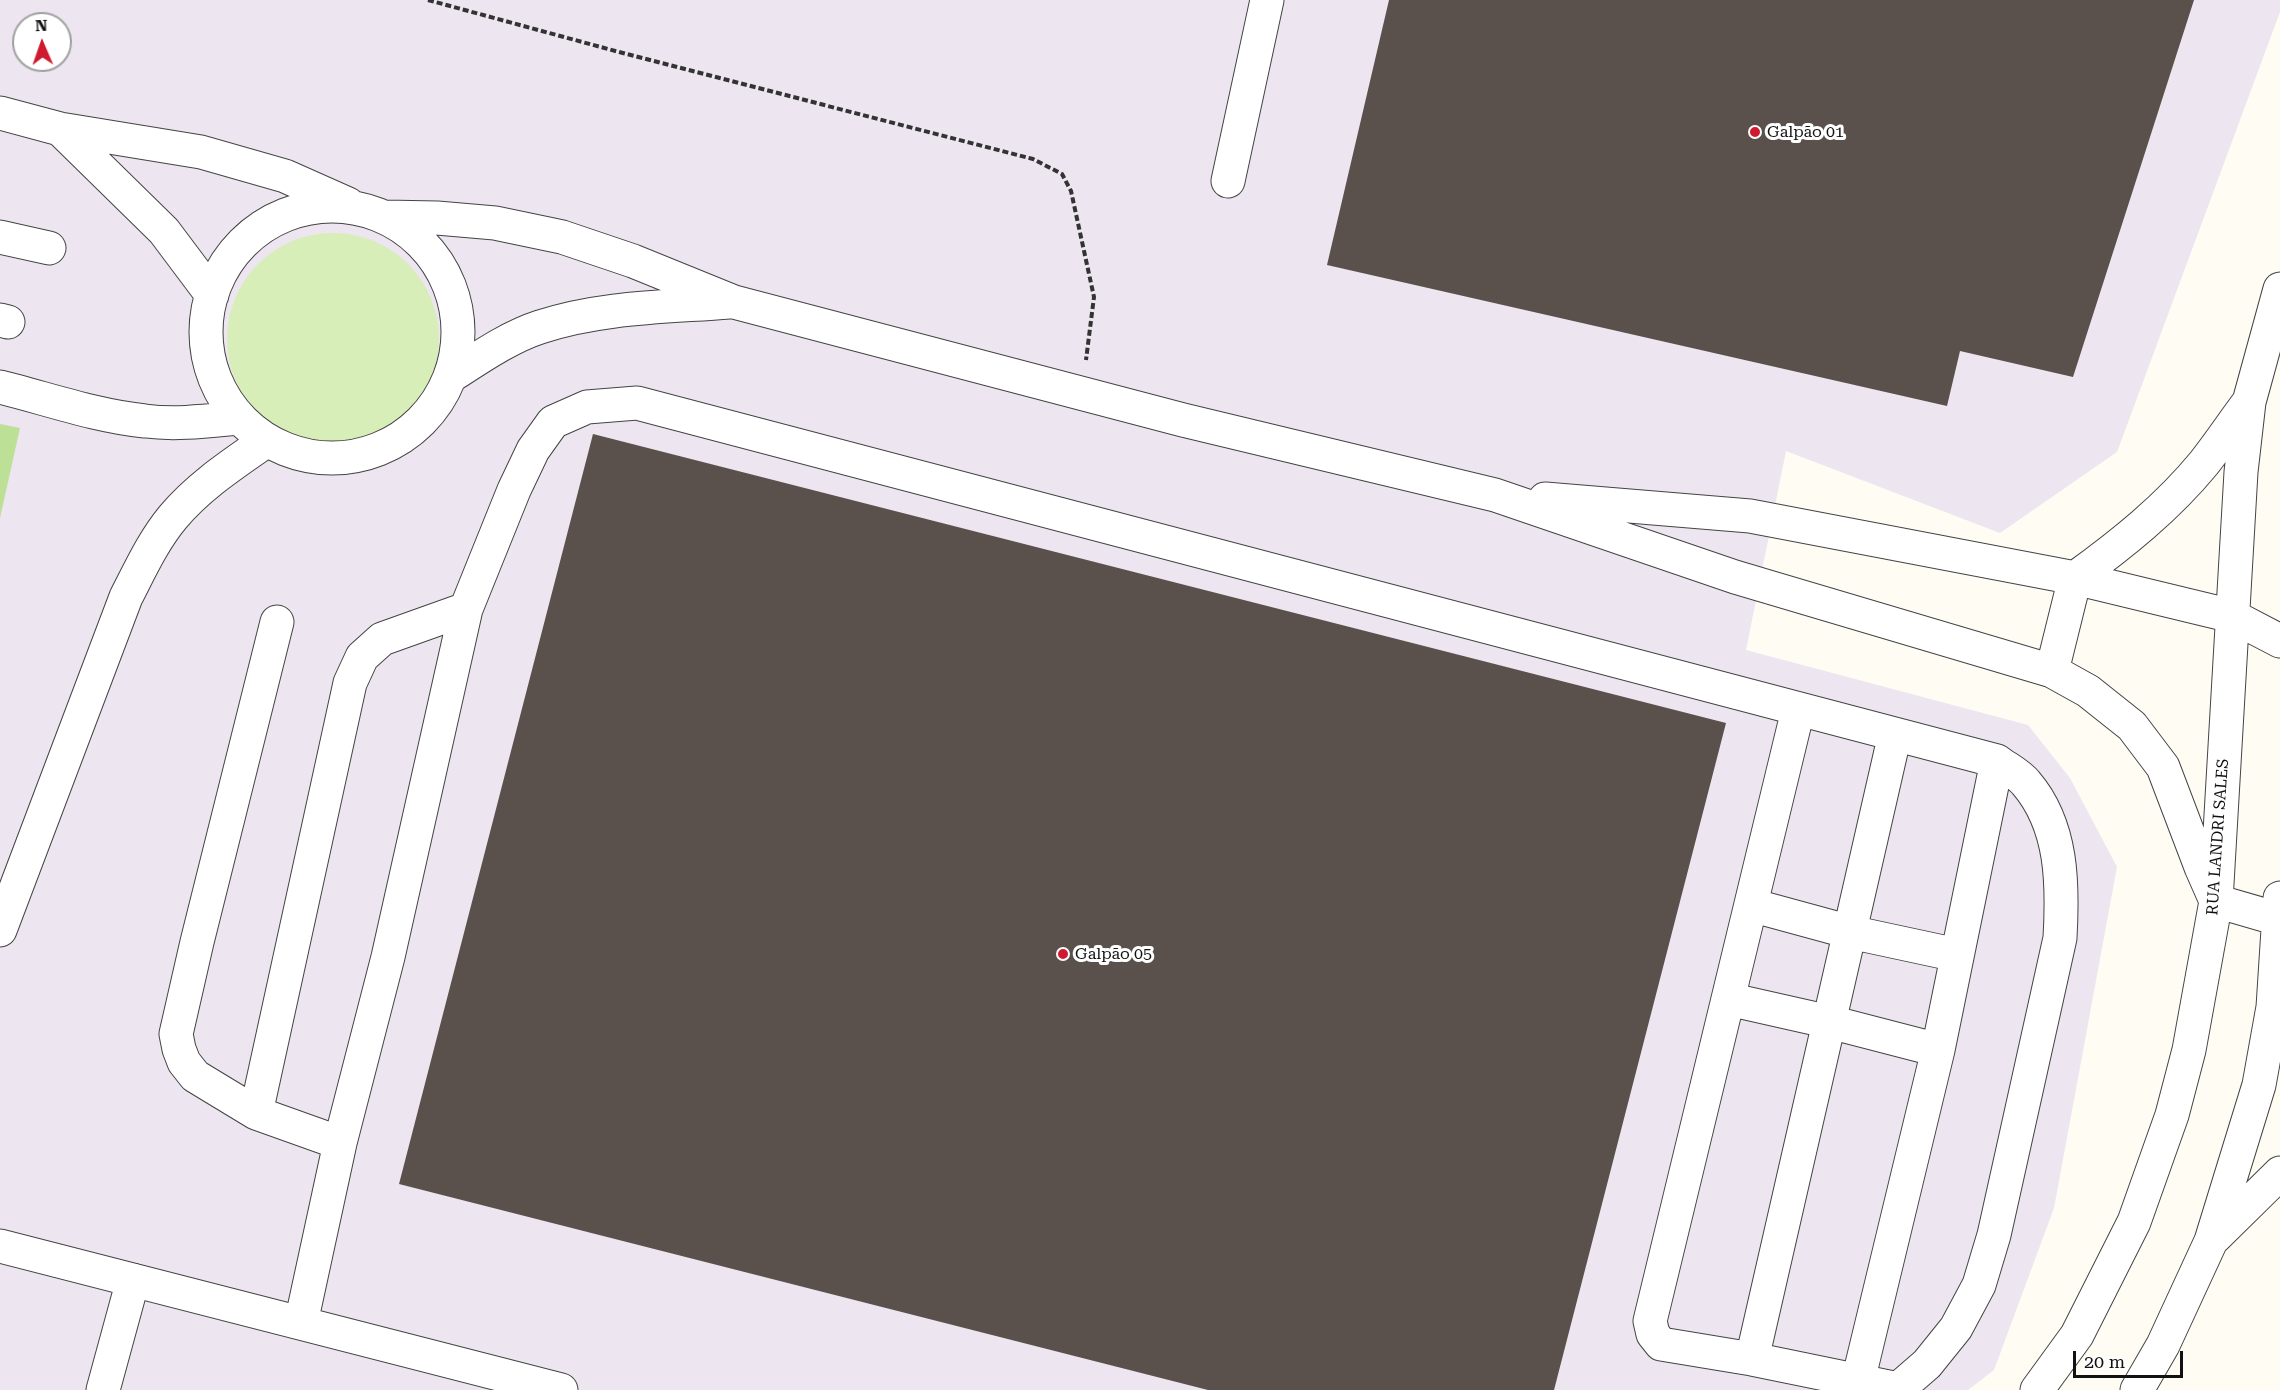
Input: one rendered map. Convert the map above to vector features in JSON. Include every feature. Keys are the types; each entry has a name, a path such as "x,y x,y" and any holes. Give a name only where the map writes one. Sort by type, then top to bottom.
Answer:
{"street":[{"path":"1228,181 1267,0"},
{"path":"0,113 60,129 201,152 285,176 372,213 415,237 440,265 454,298 459,334 451,376 430,414 397,441 356,456 313,457 266,441 238,418 219,391 208,361 204,328 212,295 227,260 256,231 291,212 331,206 372,213 495,223 562,237 633,261 734,302 1183,420 1495,495 1735,578 2052,671 2088,691 2132,726 2163,767 2201,867 2217,901 2279,909 2273,1007 2259,1085 2211,1241 2163,1345 2136,1390"},
{"path":"60,129 164,231 212,295"},
{"path":"0,237 49,248"},
{"name":"RUA LANDRI SALES","path":"2037,1390 2077,1335 2134,1222 2172,1115 2189,1050 2217,901 2241,472 2249,402 2280,289"},
{"path":"451,376 499,346 539,327 588,315 734,302"},
{"path":"0,387 103,414 146,422 184,423 238,418"},
{"path":"2052,671 2075,578 2121,545 2166,504 2203,464 2249,402"},
{"path":"301,1323 340,1143 388,957 466,609 514,490 533,450 553,422 586,407 637,403 1996,761 2026,782 2049,818 2058,857 2062,897 2060,938 1996,1224 1979,1285 1956,1328 1927,1364 1897,1390 1752,1359 1661,1344 1653,1334 1650,1321 1798,710"},
{"path":"0,930 126,597 150,552 172,517 205,484 266,441"},
{"path":"1495,495 1750,516 2075,578 2232,616 2280,642"},
{"path":"256,1113 350,683 362,657 382,639 466,609"},
{"path":"277,622 176,1034 184,1062 195,1076 256,1113 340,1143"},
{"path":"1752,1359 1895,734"},
{"path":"1858,1381 1938,1050 1996,761"},
{"path":"1751,905 1850,932 1957,955"},
{"path":"1728,999 1938,1050"},
{"path":"2211,1241 2280,1173"},
{"path":"0,1246 561,1390"},
{"path":"103,1390 133,1280"}],"path":[{"path":"428,0 1033,159 1062,174 1071,191 1094,297 1082,394"}],"shaded area":[{"path":"0,0 2280,0 2280,12 2117,452 2000,533 1786,451 1746,650 2028,725 2070,778 2117,867 2054,1208 1994,1370 1968,1390 0,1390"}],"green space":[{"path":"333,233 354,235 374,241 392,251 408,264 421,280 431,298 437,318 439,339 437,360 431,380 421,398 408,414 392,427 374,437 354,443 333,445 312,443 292,437 274,427 258,414 245,398 235,380 229,360 227,339 229,318 235,298 245,280 258,264 274,251 292,241 312,235"},
{"path":"0,424 20,428 0,518"}],"building":[{"name":"Galpão 01","path":"1389,0 2194,0 2073,377 1960,351 1947,406 1327,265"},
{"name":"Galpão 05","path":"593,434 1726,723 1554,1390 1208,1390 399,1184"}],"place":[{"name":"Galpão 01","path":"1755,132"},
{"name":"Galpão 05","path":"1063,954"}]}
